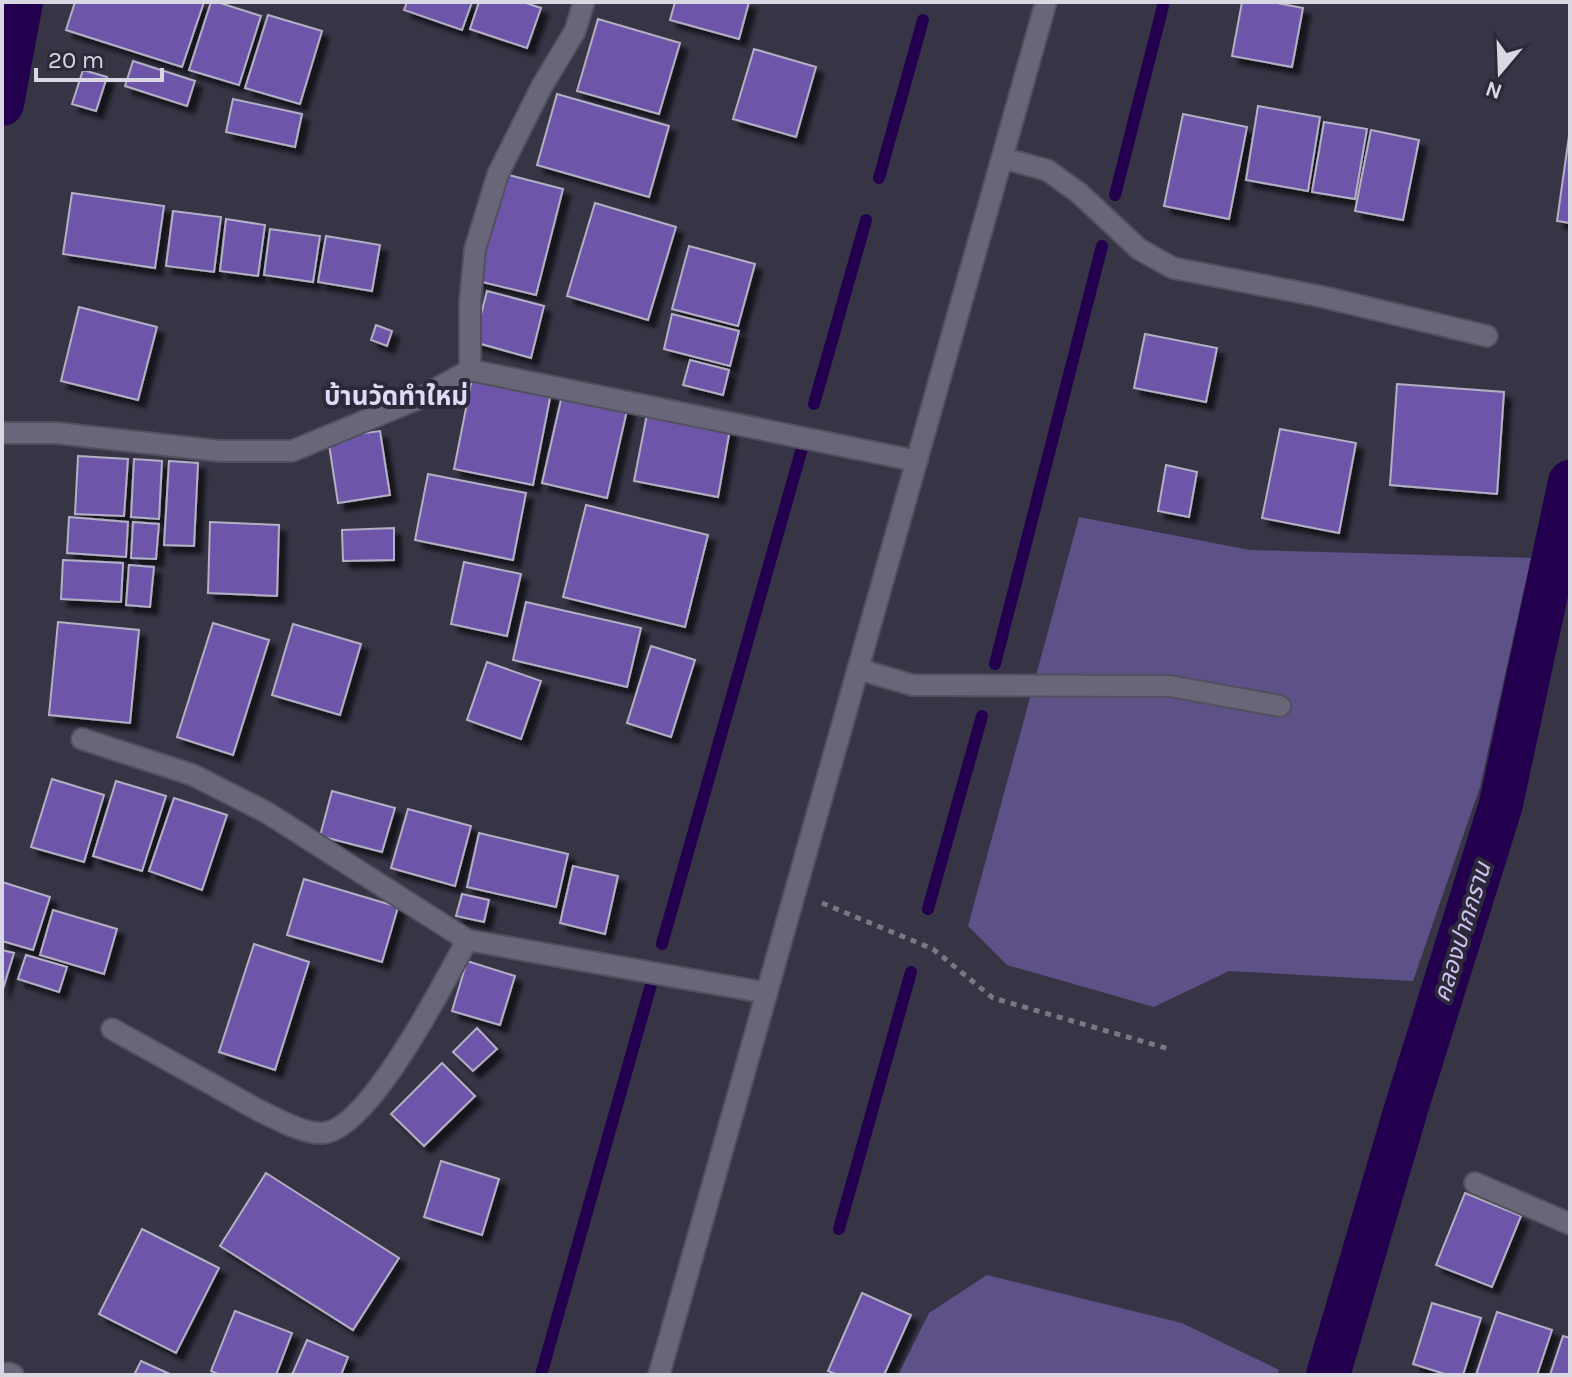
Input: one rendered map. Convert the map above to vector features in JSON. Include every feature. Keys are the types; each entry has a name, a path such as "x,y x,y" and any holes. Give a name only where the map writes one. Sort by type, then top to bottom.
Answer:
{"street":[{"path":"470,370 470,301 475,249 498,174 542,86 575,31 584,2"},
{"path":"659,1375 1046,2"},
{"path":"1002,158 1047,170 1079,193 1139,249 1173,268 1319,296 1487,336"},
{"path":"2,433 56,433 220,451 292,451 420,398 470,370 917,461"},
{"path":"858,669 912,685 1170,686 1280,706"},
{"path":"82,739 193,775 266,812 467,940 767,993"},
{"path":"112,1029 260,1111 306,1131 325,1133 347,1122 382,1083 424,1020 467,940"},
{"path":"1475,1183 1570,1224"}],"path":[{"path":"795,892 933,949 993,998 1169,1049"}],"shaded area":[{"path":"1079,517 1250,550 1531,558 1480,787 1413,981 1229,971 1154,1007 1007,965 968,926"},
{"path":"987,1275 1182,1323 1279,1370 1277,1375 898,1375 929,1313"}],"building":[{"path":"75,2 204,2 182,67 66,30"},
{"path":"211,2 261,16 239,85 189,70"},
{"path":"407,2 472,2 462,30 404,10"},
{"path":"479,2 523,2 541,8 527,48 470,29"},
{"path":"675,2 749,2 739,39 670,20"},
{"path":"1242,2 1272,2 1303,8 1292,67 1232,56"},
{"path":"268,15 322,31 300,104 245,88"},
{"path":"598,19 680,43 659,114 577,91"},
{"path":"754,49 816,67 796,137 733,119"},
{"path":"133,61 195,81 187,106 125,86"},
{"path":"83,70 107,77 96,111 72,104"},
{"path":"557,94 669,126 649,197 537,165"},
{"path":"233,99 302,114 295,147 226,132"},
{"path":"1258,106 1320,117 1308,191 1246,180"},
{"path":"1183,114 1247,127 1229,219 1164,206"},
{"path":"1324,122 1367,129 1355,199 1312,192"},
{"path":"1570,129 1570,223 1557,221"},
{"path":"1371,130 1419,140 1403,220 1355,211"},
{"path":"501,173 563,189 536,295 474,280"},
{"path":"72,193 164,206 155,268 63,254"},
{"path":"595,203 676,227 648,320 567,296"},
{"path":"173,211 221,217 214,272 166,266"},
{"path":"226,219 265,225 258,276 220,271"},
{"path":"270,229 320,236 313,282 264,275"},
{"path":"326,236 380,245 372,291 318,282"},
{"path":"689,246 755,264 738,326 672,309"},
{"path":"487,291 544,306 531,358 474,342"},
{"path":"79,307 157,327 138,400 61,381"},
{"path":"672,314 739,331 730,366 664,349"},
{"path":"376,325 392,331 387,346 371,340"},
{"path":"1145,334 1217,348 1206,402 1134,388"},
{"path":"690,360 729,370 723,395 683,385"},
{"path":"472,378 551,393 533,485 454,469"},
{"path":"1397,384 1504,392 1497,494 1390,485"},
{"path":"563,391 628,406 607,498 542,483"},
{"path":"647,414 730,429 718,497 634,481"},
{"path":"1280,429 1356,443 1339,533 1262,518"},
{"path":"380,431 390,495 338,503 328,438"},
{"path":"78,456 128,459 124,516 75,514"},
{"path":"134,459 162,461 159,519 131,517"},
{"path":"169,461 198,463 194,546 164,545"},
{"path":"1166,465 1197,472 1189,517 1158,511"},
{"path":"428,474 526,493 513,560 415,540"},
{"path":"586,505 708,535 685,627 563,597"},
{"path":"69,517 128,522 126,557 67,553"},
{"path":"133,522 159,524 156,559 131,558"},
{"path":"210,522 279,525 277,596 208,593"},
{"path":"394,528 394,560 343,561 342,530"},
{"path":"63,560 123,563 121,602 61,599"},
{"path":"464,562 521,574 507,636 451,624"},
{"path":"129,565 154,567 150,607 126,605"},
{"path":"526,602 641,628 627,687 513,660"},
{"path":"58,622 139,630 130,723 49,715"},
{"path":"213,623 269,640 233,755 177,737"},
{"path":"293,624 361,644 340,715 272,695"},
{"path":"651,646 695,660 671,737 627,723"},
{"path":"487,662 541,681 521,739 467,720"},
{"path":"52,779 104,795 84,862 31,847"},
{"path":"116,781 166,796 142,871 93,856"},
{"path":"332,791 395,808 382,852 320,836"},
{"path":"174,798 227,815 202,890 149,871"},
{"path":"408,809 471,826 455,886 391,868"},
{"path":"479,833 568,854 556,907 467,887"},
{"path":"573,866 618,876 605,934 560,923"},
{"path":"304,879 398,907 382,962 287,935"},
{"path":"2,882 50,897 33,950 2,941"},
{"path":"462,894 489,900 484,922 456,916"},
{"path":"53,910 117,929 104,974 40,955"},
{"path":"254,944 309,962 275,1070 219,1052"},
{"path":"2,950 14,953 2,992"},
{"path":"26,955 67,967 59,992 18,979"},
{"path":"467,961 515,976 500,1025 452,1011"},
{"path":"477,1028 497,1049 473,1071 453,1052"},
{"path":"442,1063 475,1096 424,1146 391,1114"},
{"path":"441,1161 499,1179 482,1235 424,1217"},
{"path":"266,1173 399,1258 353,1330 220,1246"},
{"path":"1465,1193 1521,1216 1492,1287 1436,1265"},
{"path":"142,1229 219,1268 176,1353 99,1314"},
{"path":"862,1293 911,1315 884,1375 838,1375 828,1371"},
{"path":"1432,1303 1481,1318 1463,1375 1448,1375 1413,1364"},
{"path":"235,1311 292,1333 276,1375 220,1375 211,1371"},
{"path":"1497,1312 1552,1330 1537,1375 1476,1375"},
{"path":"1563,1336 1570,1338 1570,1375 1550,1375"},
{"path":"307,1340 348,1357 341,1375 292,1375"},
{"path":"141,1361 172,1375 134,1375"}],"waterway":[{"path":"2,104 21,2"},
{"path":"1115,195 1164,2"},
{"path":"879,178 923,20"},
{"path":"814,404 866,220"},
{"path":"995,664 1102,246"},
{"path":"662,944 802,448"},
{"name":"คลองปากกราน","path":"1328,1375 1406,1109 1501,804 1570,482"},
{"path":"928,909 982,716"},
{"path":"839,1229 911,972"},
{"path":"541,1375 652,981"}],"district":[{"name":"บ้านวัดทำใหม่","path":"396,396"}]}
